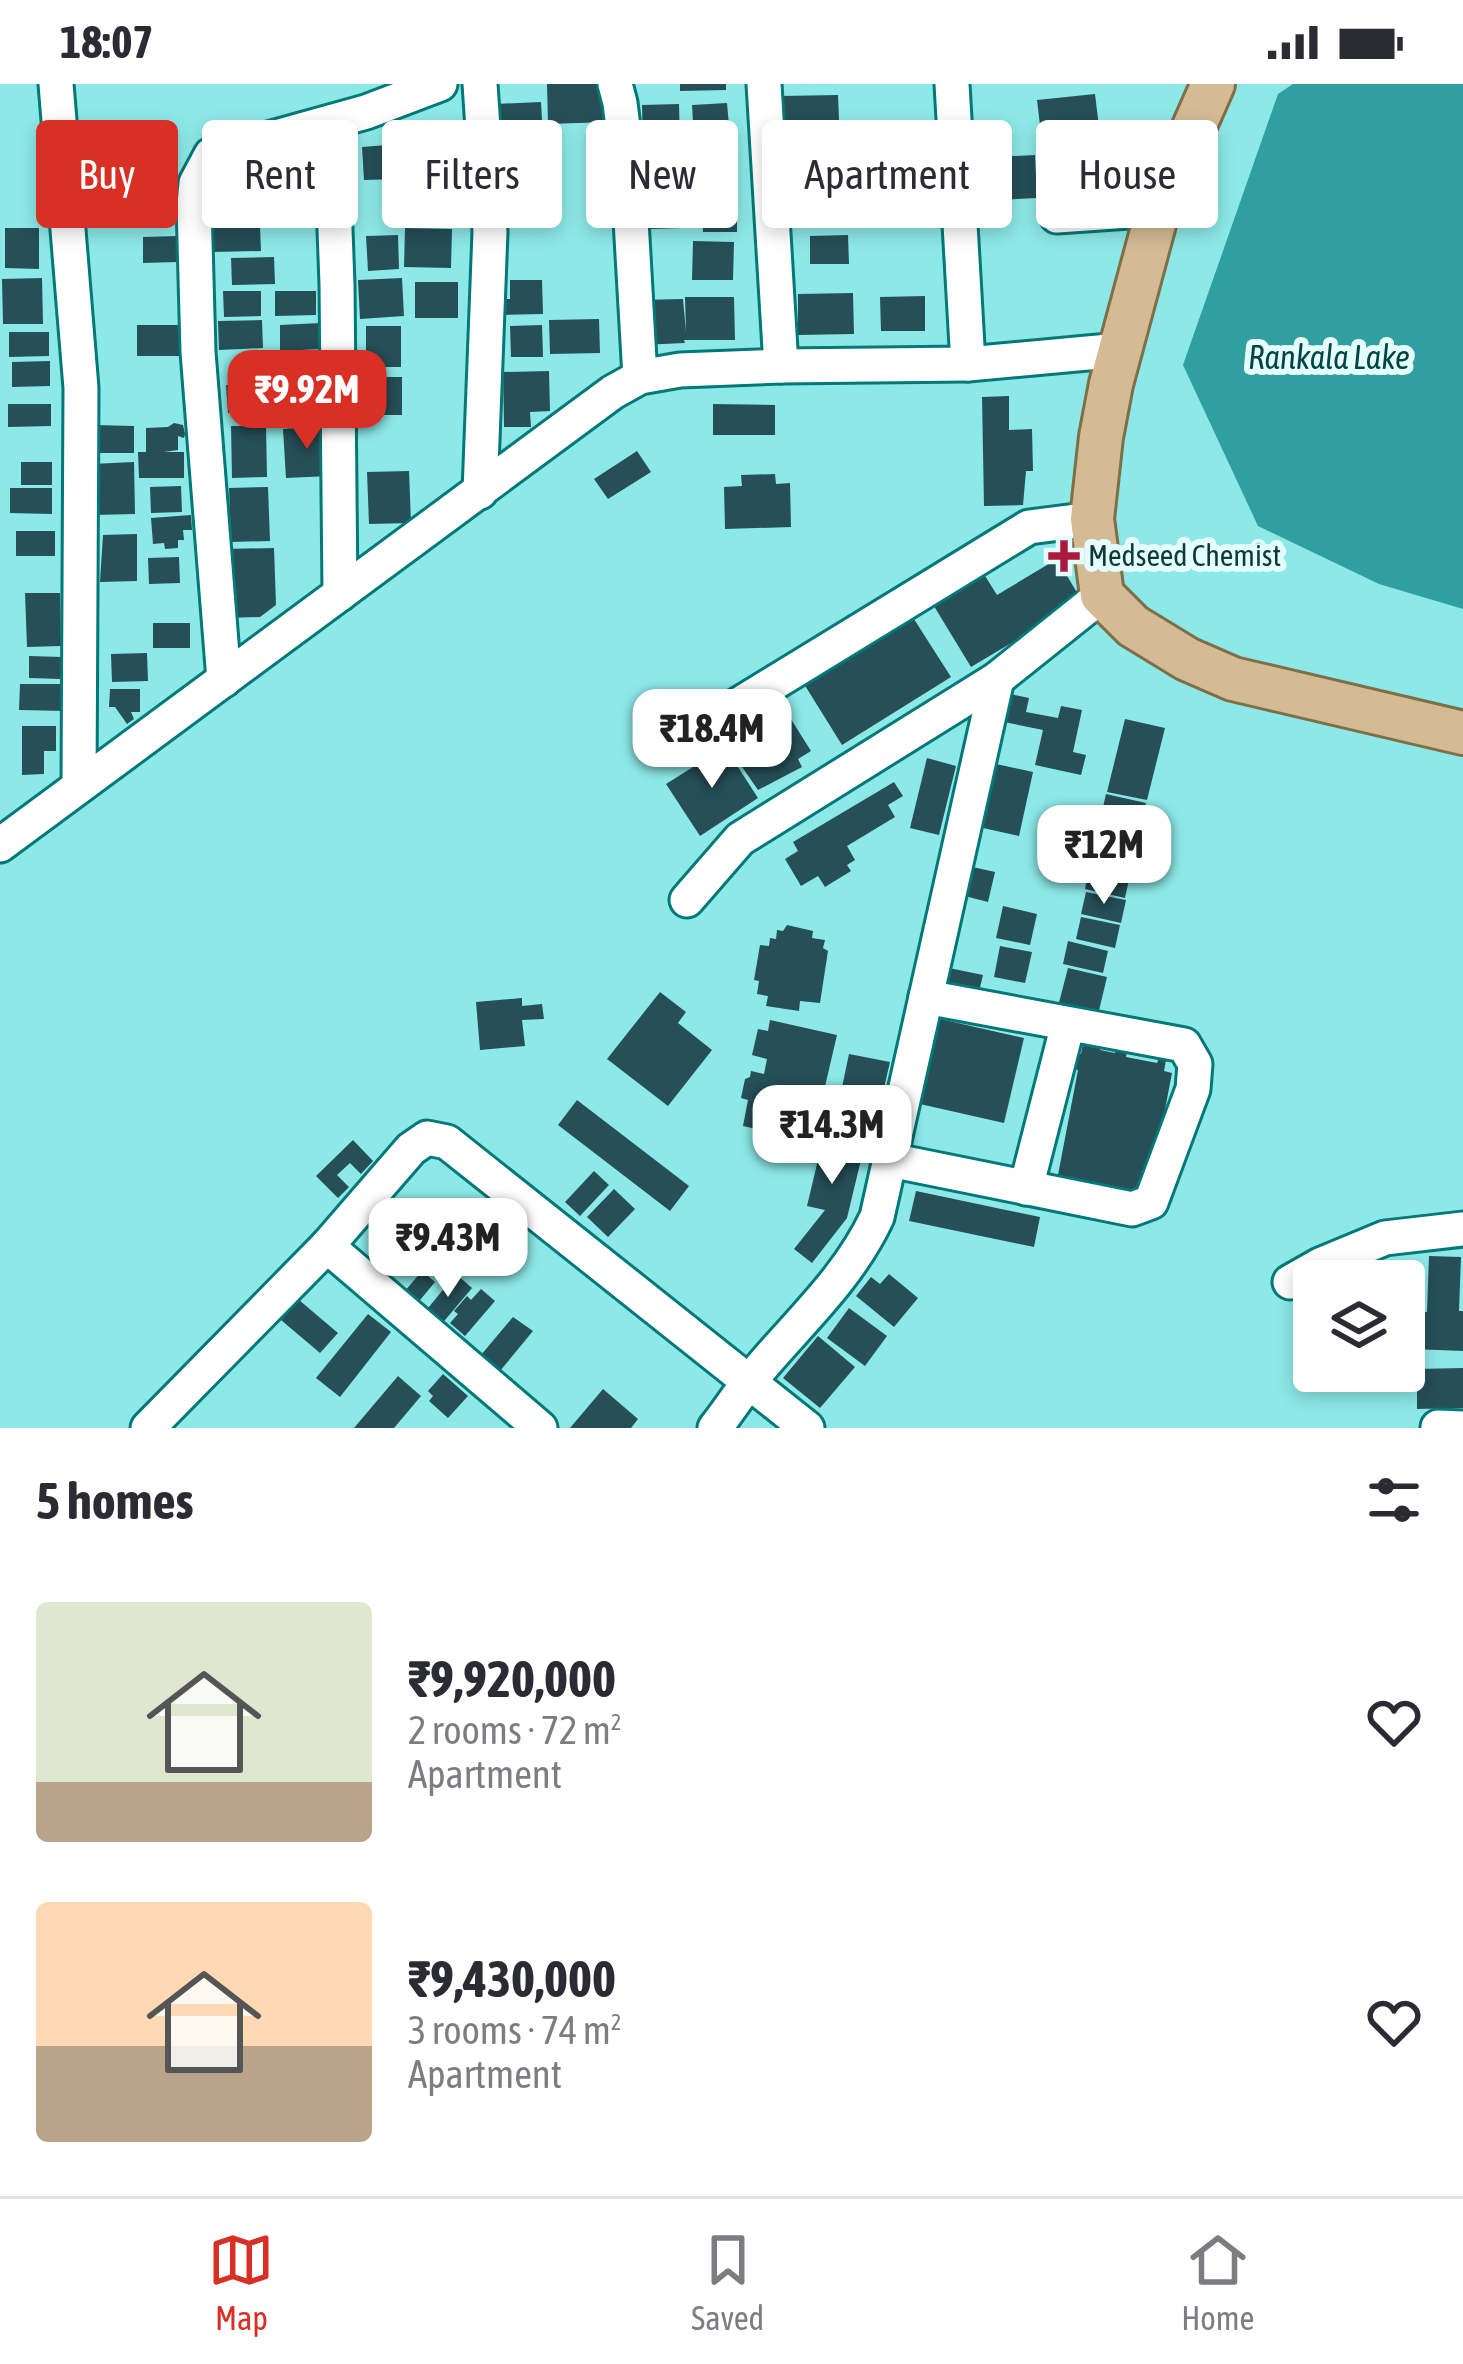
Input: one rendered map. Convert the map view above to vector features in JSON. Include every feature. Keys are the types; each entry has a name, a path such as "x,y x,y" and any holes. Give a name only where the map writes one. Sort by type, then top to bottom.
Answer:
{"main road":[{"path":"1197,120 1213,84"},
{"path":"1153,228 1101,437 1092,519 1102,595 1133,626 1187,659 1233,679 1463,733"}],"street":[{"path":"56,84 81,388 79,786"},
{"path":"338,120 440,84"},
{"path":"480,84 490,232 480,492"},
{"path":"615,84 628,168 640,376"},
{"path":"764,84 781,366"},
{"path":"952,84 968,364"},
{"path":"202,172 194,204 197,352 224,680"},
{"path":"335,228 340,594"},
{"path":"0,845 640,376 781,366 968,364 1120,350"},
{"path":"694,732 1028,527 1092,519"},
{"path":"687,900 740,838 997,679 1102,595"},
{"path":"716,1428 750,1381 831,1291 877,1217 997,679"},
{"path":"890,1160 1132,1209 1151,1202 1193,1089 1195,1064 1184,1046 926,997"},
{"path":"1026,1187 1068,1024"},
{"path":"148,1428 327,1246 411,1149 428,1138 447,1142 806,1428"},
{"path":"1290,1282 1385,1238 1463,1229"},
{"path":"327,1246 540,1428"},
{"path":"1438,1427 1463,1428"}],"water":[{"name":"Rankala Lake","path":"1293,84 1463,84 1463,609 1379,584 1258,526 1183,365 1278,94"}],"building":[{"path":"547,84 608,84 609,120 548,120"},
{"path":"680,84 726,84 726,90 680,91"},
{"path":"1095,94 1098,120 1039,120 1037,100"},
{"path":"838,95 839,120 781,120 780,96"},
{"path":"541,102 542,120 496,120 495,104"},
{"path":"727,103 728,120 693,120 692,105"},
{"path":"679,104 679,120 642,120 642,105"},
{"path":"382,145 382,180 364,180 362,147"},
{"path":"1035,155 1036,198 1012,199 1012,156"},
{"path":"5,228 39,228 39,269 5,268"},
{"path":"214,228 260,228 261,251 214,252"},
{"path":"405,228 452,229 451,268 404,267"},
{"path":"703,228 737,228 737,232 703,232"},
{"path":"398,235 399,269 368,271 366,236"},
{"path":"848,235 849,264 810,264 810,236"},
{"path":"177,236 177,262 143,263 143,237"},
{"path":"693,241 734,242 733,280 692,280"},
{"path":"274,257 275,284 232,285 231,258"},
{"path":"42,278 43,324 3,324 2,279"},
{"path":"402,278 404,316 360,319 358,280"},
{"path":"510,280 542,280 543,314 494,315 493,299 510,299"},
{"path":"415,282 458,282 458,318 415,318"},
{"path":"223,291 261,291 261,316 224,317"},
{"path":"275,291 316,291 316,315 275,316"},
{"path":"853,293 854,334 798,335 798,294"},
{"path":"925,296 925,331 881,331 880,297"},
{"path":"685,297 734,297 735,340 640,345 638,300 683,299 686,332"},
{"path":"599,319 600,353 550,354 549,320"},
{"path":"262,320 263,348 219,350 218,321"},
{"path":"321,323 322,349 280,351 280,325"},
{"path":"137,325 182,325 182,356 137,356"},
{"path":"542,325 543,357 511,357 510,326"},
{"path":"366,326 401,326 401,367 366,367"},
{"path":"9,332 49,332 49,356 9,357"},
{"path":"50,361 50,386 12,387 12,362"},
{"path":"549,371 550,411 530,412 531,427 504,427 503,372"},
{"path":"358,377 402,377 402,415 358,415"},
{"path":"267,383 269,410 228,413 226,385"},
{"path":"325,384 326,409 283,411 282,386"},
{"path":"1009,396 1009,430 1032,429 1033,471 1026,471 1023,505 984,506 982,397"},
{"path":"8,404 51,404 51,426 8,427"},
{"path":"713,404 775,405 775,435 713,435"},
{"path":"95,425 134,426 134,453 94,453"},
{"path":"183,425 184,438 178,436 178,450 164,452 184,452 184,478 139,478 138,452 146,452 146,428"},
{"path":"231,426 266,426 267,477 232,478"},
{"path":"327,426 330,476 286,478 283,429"},
{"path":"637,451 651,472 608,499 594,479"},
{"path":"21,462 52,462 52,485 21,485"},
{"path":"134,462 135,514 93,515 92,464"},
{"path":"409,471 411,523 369,524 367,472"},
{"path":"775,474 776,484 790,483 791,527 725,529 724,487 742,486 741,475"},
{"path":"181,486 182,512 151,513 150,487"},
{"path":"268,487 270,541 231,542 229,488"},
{"path":"10,488 52,488 52,514 10,513"},
{"path":"191,515 192,530 183,530 184,540 178,540 178,548 153,544 151,518"},
{"path":"16,531 55,531 55,556 16,556"},
{"path":"137,534 137,581 100,582 103,535"},
{"path":"274,548 276,605 260,617 225,618 224,549"},
{"path":"179,557 180,583 149,584 148,558"},
{"path":"1057,559 1082,601 971,667 926,593 977,563 997,595"},
{"path":"25,593 60,593 61,646 27,647"},
{"path":"912,616 951,677 842,745 804,684"},
{"path":"153,623 190,623 190,648 153,648"},
{"path":"147,653 148,681 112,682 111,654"},
{"path":"29,656 62,657 61,679 29,678"},
{"path":"20,684 66,684 65,711 19,710"},
{"path":"110,689 140,689 140,712 131,712 134,719 127,724 115,707 109,707"},
{"path":"772,689 811,751 798,759 802,767 758,790 714,726"},
{"path":"1010,694 1029,698 1026,712 1058,718 1061,706 1082,710 1073,752 1086,755 1081,775 1035,765 1043,730 1004,722"},
{"path":"1125,719 1165,728 1147,800 1107,792"},
{"path":"22,726 56,726 56,751 44,751 44,774 22,775"},
{"path":"725,747 758,798 700,836 666,784"},
{"path":"927,758 956,766 939,835 910,828"},
{"path":"996,764 1033,772 1019,836 983,828"},
{"path":"894,782 903,796 888,805 895,817 847,846 855,860 847,865 851,871 825,887 818,876 801,886 785,859 798,851 793,842"},
{"path":"1106,794 1146,803 1136,849 1121,848 1135,851 1125,898 1085,889 1090,866 1109,869 1090,865"},
{"path":"959,864 995,872 988,902 953,893"},
{"path":"1086,892 1126,900 1121,923 1081,914"},
{"path":"1003,906 1037,914 1030,945 996,938"},
{"path":"1081,917 1120,925 1115,948 1076,939"},
{"path":"787,925 813,931 812,938 825,940 823,948 828,951 820,1003 800,1001 799,1011 766,1006 768,996 757,994 759,981 754,980 760,945 769,946 770,938 776,939 777,930"},
{"path":"1068,941 1108,951 1103,973 1063,964"},
{"path":"1000,946 1032,952 1025,983 994,977"},
{"path":"944,967 983,975 976,1004 938,996"},
{"path":"1068,968 1107,977 1096,1023 1056,1014"},
{"path":"660,992 686,1012 678,1023 712,1050 668,1106 607,1059"},
{"path":"522,998 522,1006 542,1004 544,1019 522,1020 525,1046 480,1050 476,1002"},
{"path":"940,1019 1024,1038 1004,1123 920,1104"},
{"path":"770,1020 837,1035 812,1142 743,1126 748,1100 741,1098 745,1079 751,1071 764,1074 767,1059 752,1055 758,1029 768,1031"},
{"path":"1084,1039 1101,1043 1100,1050 1127,1050 1126,1057 1157,1063 1159,1058 1166,1060 1164,1071 1172,1073 1149,1193 1058,1175 1078,1070 1069,1068 1072,1053 1081,1054"},
{"path":"849,1054 890,1062 881,1101 841,1092"},
{"path":"577,1100 689,1186 670,1211 558,1125"},
{"path":"827,1122 855,1129 852,1140 865,1143 847,1218 812,1263 794,1249 825,1210 807,1206"},
{"path":"353,1140 373,1161 361,1174 350,1163 337,1175 349,1187 338,1198 316,1176"},
{"path":"594,1171 609,1185 580,1216 565,1202"},
{"path":"614,1189 635,1209 608,1237 587,1217"},
{"path":"916,1191 1040,1217 1034,1247 909,1221"},
{"path":"399,1229 415,1242 387,1276 371,1263"},
{"path":"1429,1256 1461,1257 1463,1351 1425,1350"},
{"path":"422,1271 435,1282 411,1311 398,1299"},
{"path":"456,1274 472,1288 440,1326 424,1313"},
{"path":"889,1274 918,1298 894,1327 856,1296 871,1277 880,1284"},
{"path":"481,1289 495,1301 465,1336 450,1323 458,1314 454,1311"},
{"path":"299,1300 338,1333 320,1353 281,1320"},
{"path":"849,1308 887,1336 865,1366 827,1338"},
{"path":"368,1314 391,1332 340,1397 316,1378"},
{"path":"513,1317 533,1331 500,1371 481,1355"},
{"path":"818,1336 855,1367 820,1408 783,1378"},
{"path":"1463,1368 1463,1408 1417,1409 1417,1392 1425,1392 1425,1369"},
{"path":"443,1374 468,1396 448,1418 429,1401 433,1396 428,1391"},
{"path":"398,1376 421,1396 394,1428 354,1428"},
{"path":"603,1389 638,1419 631,1428 570,1428"}],"place":[{"name":"Medseed Chemist","path":"1064,556"}]}
